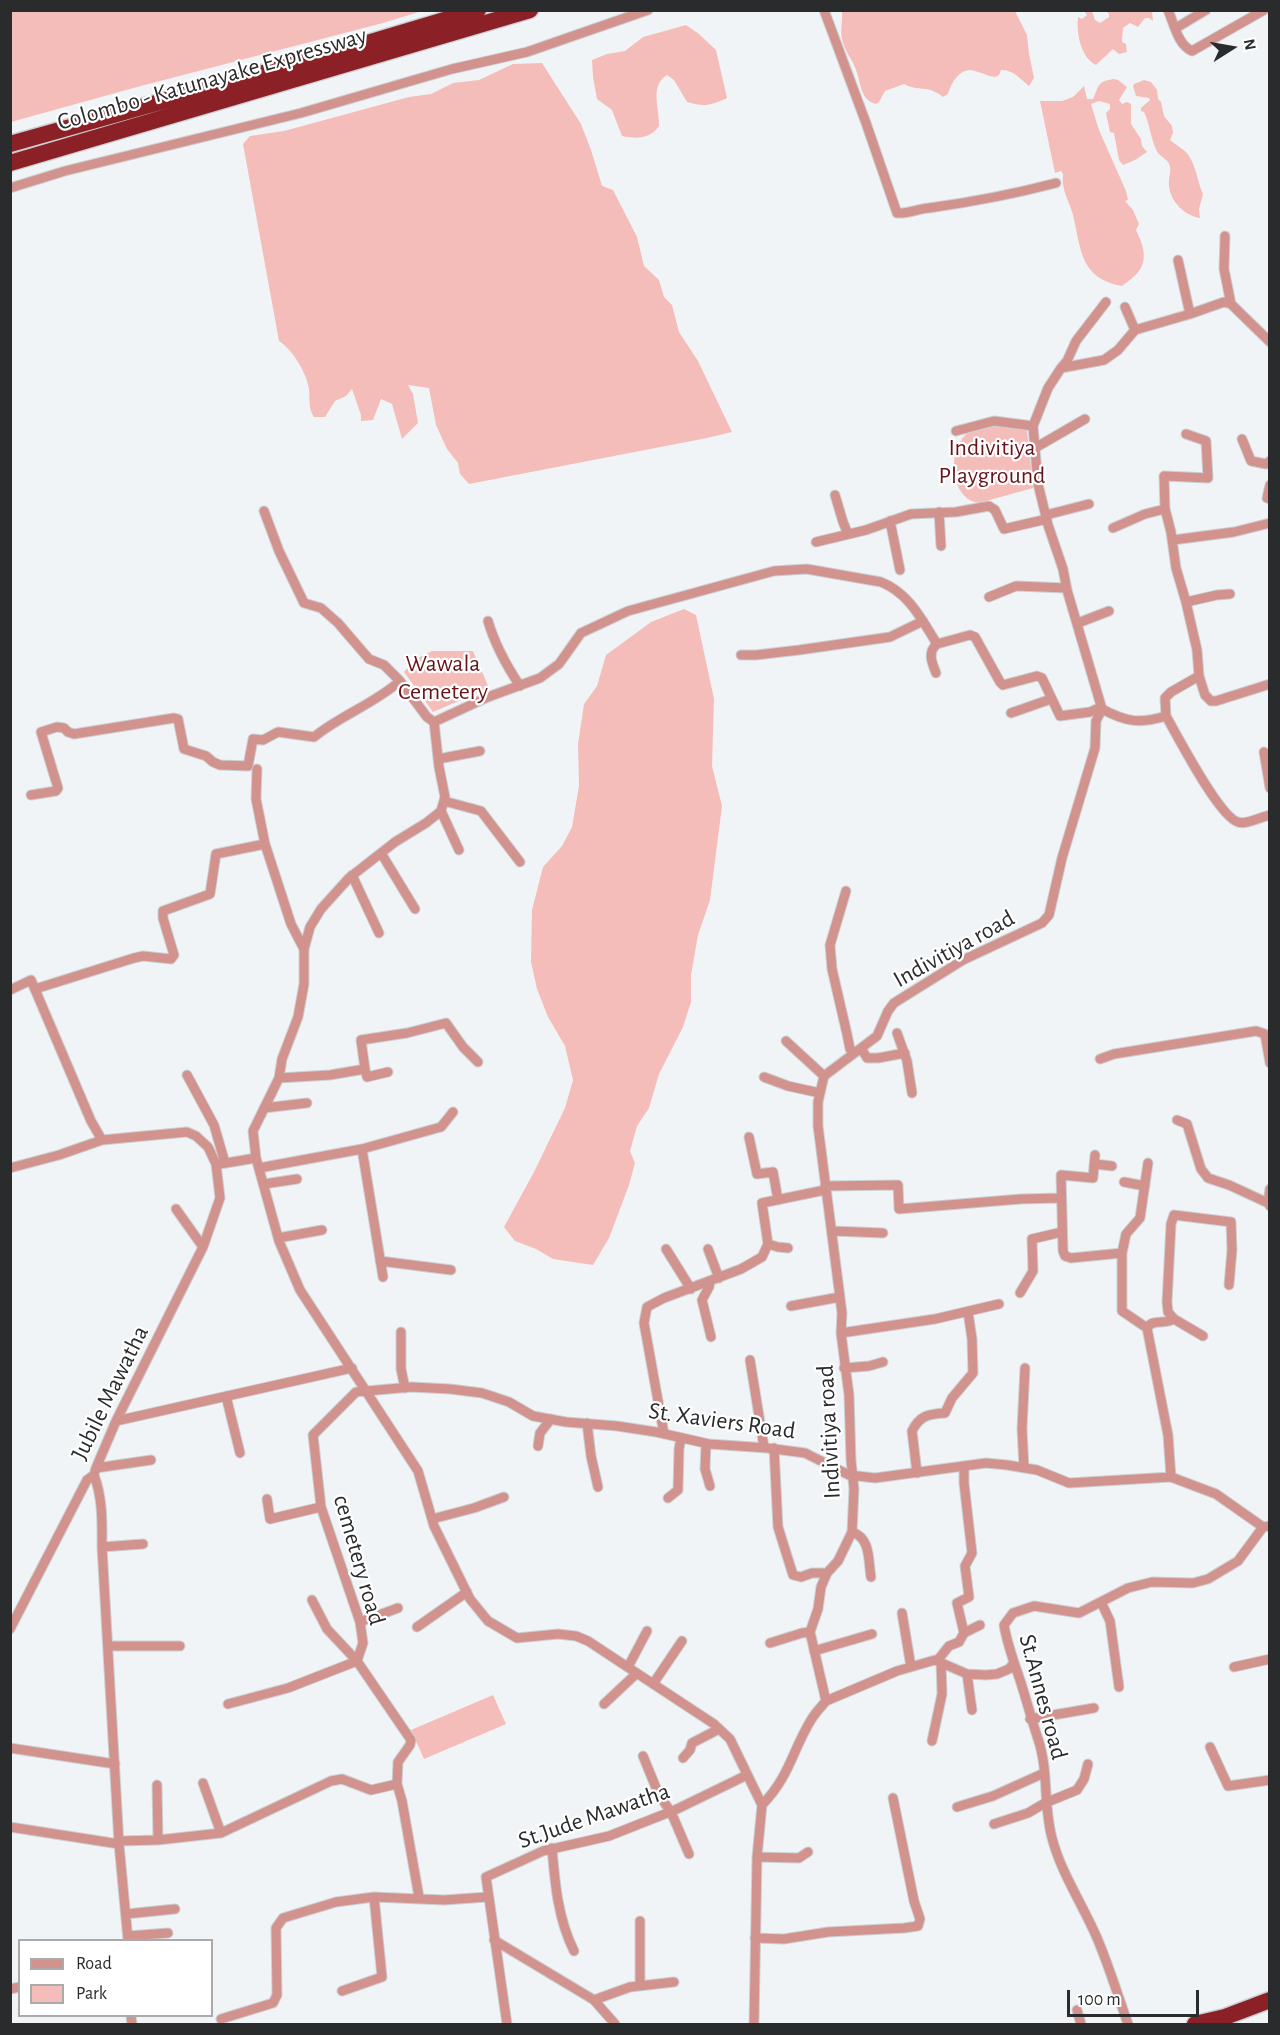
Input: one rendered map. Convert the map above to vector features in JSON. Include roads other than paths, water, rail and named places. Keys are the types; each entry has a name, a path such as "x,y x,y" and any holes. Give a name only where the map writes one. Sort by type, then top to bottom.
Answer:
{"highway":[{"name":"Colombo - Katunayake Expressway","path":"10,144 324,56 478,10"},
{"name":"Colombo - Katunayake Expressway","path":"10,163 530,10"},
{"path":"1195,2025 1225,2017 1269,2000"},
{"path":"1230,2025 1269,2010"}],"street":[{"path":"10,188 65,171 301,113 452,69 527,52 648,10"},
{"path":"824,10 867,123 897,213 906,214 922,208 993,198 1056,183"},
{"path":"1168,10 1186,49 1192,51 1264,10"},
{"path":"1176,28 1206,10"},
{"path":"1225,236 1224,269 1231,304"},
{"path":"1178,260 1190,314"},
{"name":"Indivitiya road","path":"826,1701 810,1632 818,1609 821,1587 827,1573 838,1561 852,1532 854,1475 851,1460 849,1395 841,1333 840,1297 818,1126 818,1102 824,1076 877,1036 888,1011 906,995 963,960 1042,923 1049,915 1062,858 1095,748 1096,722 1102,708 1046,517 1038,484 1033,426 1048,388 1067,361 1076,341 1106,302"},
{"path":"1061,368 1104,360 1118,350 1135,330 1224,302 1231,304 1269,342"},
{"path":"1125,307 1135,330"},
{"path":"1035,448 1085,419"},
{"path":"956,431 994,421 1033,426"},
{"path":"1186,434 1206,441 1208,478 1164,476 1165,509 1173,540 1176,568 1197,650 1198,676 1205,695 1211,701 1269,684"},
{"path":"1242,439 1251,461 1266,464 1269,461"},
{"path":"1269,485 1267,498 1269,499"},
{"path":"835,495 848,534"},
{"path":"816,542 866,530 911,514 956,512 989,506 994,510 1004,529 1020,527 1089,504"},
{"path":"1113,528 1145,514 1165,509"},
{"path":"264,511 279,551 304,603 321,608 338,623 369,659 384,665 400,681 427,717 434,722 445,797 442,806 426,823 395,842 352,875 321,909 310,927 304,949 304,984 298,1017 282,1059 279,1078 253,1131 256,1158 278,1238 300,1290 418,1471 432,1519 467,1592 488,1621 517,1638 558,1634 576,1636 588,1641 719,1729 730,1739 762,1805 757,1857 754,2025"},
{"path":"939,512 941,546"},
{"path":"890,521 900,570"},
{"path":"1173,540 1234,532 1269,523"},
{"path":"434,722 488,697 540,678 559,664 581,633 618,615 774,571 807,569 892,586 904,595 937,644"},
{"path":"989,597 1016,586 1066,588"},
{"path":"1186,602 1230,594"},
{"path":"1078,623 1109,610"},
{"path":"488,621 505,664 520,686"},
{"path":"741,655 763,655 882,638 904,631 923,621"},
{"path":"936,673 930,655 932,648 937,644 970,635 975,637 1003,686 1037,676 1045,681 1059,716 1102,708 1122,720 1133,721 1166,716"},
{"path":"1198,676 1165,698 1166,716 1221,808 1241,823 1269,815"},
{"path":"31,795 56,791 58,788 41,732 57,727 74,734 174,718 178,719 184,749 206,756 220,765 248,766 254,739 263,740 278,732 314,738 350,713 384,695 400,681"},
{"path":"1011,713 1051,699"},
{"path":"438,759 480,750"},
{"path":"1264,752 1269,788"},
{"path":"257,769 256,799 265,844 291,924 304,949"},
{"path":"442,806 459,850"},
{"path":"442,806 481,811 520,862"},
{"path":"35,989 143,956 171,959 174,955 163,911 210,894 216,854 265,844"},
{"path":"381,853 415,909"},
{"path":"352,875 379,933"},
{"path":"846,891 830,945 832,969 850,1048 858,1050 867,1058 905,1053"},
{"path":"10,990 31,980 90,1121 102,1140"},
{"path":"388,1072 367,1077 360,1040 407,1033 446,1023 463,1047 478,1062"},
{"path":"1100,1059 1122,1053 1256,1031 1265,1035 1269,1063"},
{"path":"897,1034 905,1053 912,1093"},
{"path":"786,1041 824,1076"},
{"path":"279,1078 330,1075 365,1069"},
{"name":"Jubile Mawatha","path":"10,1629 87,1480 95,1471 116,1421 203,1247 220,1198 221,1164 214,1125 186,1075"},
{"path":"764,1077 788,1086 820,1093"},
{"path":"264,1108 307,1103"},
{"path":"259,1168 362,1149 441,1127 453,1112"},
{"path":"1177,1120 1186,1125 1201,1169 1208,1178 1269,1204 1269,1189"},
{"path":"10,1168 59,1155 102,1140 188,1132 208,1147 221,1164 256,1158"},
{"path":"749,1137 757,1174 773,1172 778,1200"},
{"path":"362,1149 383,1276"},
{"path":"1112,1166 1095,1160 1093,1178 1062,1175 1063,1251 1065,1256 1071,1257 1122,1253"},
{"path":"1149,1163 1140,1218 1126,1234 1122,1253 1122,1311 1147,1328 1168,1435 1171,1477"},
{"path":"264,1184 297,1179"},
{"path":"1124,1182 1145,1186"},
{"path":"664,1434 644,1323 647,1307 741,1269 762,1257 768,1244 762,1203 825,1188 898,1185 899,1209 1061,1198"},
{"path":"176,1209 203,1247"},
{"path":"1203,1336 1174,1319 1168,1312 1167,1287 1171,1224 1174,1215 1232,1222 1229,1285"},
{"path":"278,1238 322,1230"},
{"path":"832,1232 883,1233"},
{"path":"1020,1293 1032,1271 1032,1239 1062,1232"},
{"path":"768,1244 788,1248"},
{"path":"708,1249 714,1280 702,1300 711,1337"},
{"path":"666,1250 690,1289"},
{"path":"380,1261 451,1269"},
{"path":"791,1306 840,1297"},
{"path":"841,1333 935,1319 999,1304"},
{"path":"918,1473 912,1431 915,1425 923,1416 931,1413 945,1413 952,1398 973,1373 968,1312"},
{"path":"1147,1328 1148,1325 1156,1322 1170,1322 1174,1319"},
{"path":"401,1332 401,1369 405,1388"},
{"path":"750,1360 764,1448"},
{"path":"844,1368 869,1366 883,1362"},
{"path":"116,1421 352,1368"},
{"path":"1024,1468 1022,1429 1025,1368"},
{"name":"St. Xaviers Road","path":"368,1392 405,1388 450,1389 482,1393 509,1402 533,1416 617,1426 706,1444 774,1448 805,1453 849,1475 875,1478 986,1463 1037,1470 1070,1483 1171,1477 1216,1494 1266,1527"},
{"name":"cemetery road","path":"368,1392 356,1392 313,1435 321,1507 360,1622 363,1643 357,1661 411,1740 410,1746 398,1761 397,1784"},
{"path":"226,1396 240,1453"},
{"path":"538,1446 540,1432 551,1419"},
{"path":"587,1423 598,1487"},
{"path":"668,1498 678,1491 681,1438"},
{"path":"706,1444 705,1469 710,1486"},
{"path":"774,1448 778,1527 793,1575 801,1577 812,1573 827,1573"},
{"path":"151,1460 95,1471 102,1506 102,1547 119,1843 128,1938 168,1933"},
{"path":"964,1467 972,1553 965,1566 969,1598 957,1603 964,1633"},
{"path":"432,1519 504,1497"},
{"path":"267,1499 270,1519 321,1507"},
{"name":"St.Annes road","path":"1128,2025 1097,1938 1070,1884 1052,1839 1045,1803 1047,1791 1039,1741 1006,1641 1004,1625 1013,1613 1034,1606 1079,1613 1128,1588 1152,1582 1193,1583 1208,1579 1238,1561 1266,1527"},
{"path":"852,1532 859,1534 866,1542 871,1577"},
{"path":"102,1547 143,1544"},
{"path":"417,1627 467,1592"},
{"path":"228,1704 288,1688 357,1661 327,1629 312,1600"},
{"path":"1101,1602 1110,1621 1119,1687"},
{"path":"360,1622 398,1608"},
{"path":"903,1613 911,1667"},
{"path":"932,1741 942,1694 939,1662 949,1646 959,1642 964,1633 980,1625"},
{"path":"628,1667 647,1631"},
{"path":"770,1643 810,1632"},
{"path":"814,1651 872,1634"},
{"path":"653,1684 682,1641"},
{"path":"108,1646 180,1646"},
{"path":"1234,1667 1269,1659"},
{"path":"762,1805 788,1771 811,1719 826,1701 869,1682 935,1660 967,1674 997,1674 1009,1669 1014,1663"},
{"path":"604,1704 637,1673"},
{"path":"967,1674 972,1710"},
{"path":"1030,1719 1094,1707"},
{"path":"683,1758 690,1750 692,1743 719,1729"},
{"path":"1210,1747 1228,1786 1269,1780"},
{"path":"10,1748 116,1764"},
{"path":"643,1756 659,1795 671,1812 688,1854"},
{"path":"994,1824 1028,1813 1045,1803 1077,1790 1084,1779 1088,1764"},
{"path":"957,1807 993,1796 1044,1773"},
{"name":"St.Jude Mawatha","path":"487,1897 486,1876 552,1848 609,1836 671,1812 747,1776"},
{"path":"10,1827 119,1843 221,1833 331,1781 342,1779 371,1790 397,1784 419,1897"},
{"path":"203,1783 221,1833"},
{"path":"157,1785 158,1840"},
{"path":"755,1938 784,1939 828,1932 918,1926 920,1919 914,1901 893,1798"},
{"path":"552,1848 555,1891 566,1934 574,1951"},
{"path":"757,1857 799,1858 808,1852"},
{"path":"342,1991 382,1977 374,1896"},
{"path":"221,2019 273,2002 277,1995 276,1928 283,1918 336,1902 374,1896 444,1900 487,1897 507,2025"},
{"path":"126,1914 175,1909"},
{"path":"640,1920 640,1985"},
{"path":"494,1941 594,2000 615,2025"},
{"path":"594,2000 640,1985 674,1982"},
{"path":"1077,2010 1081,2025"}],"park label":[{"name":"Indivitiya Playground","path":"992,462"},
{"name":"Wawala Cemetery","path":"443,678"}]}
